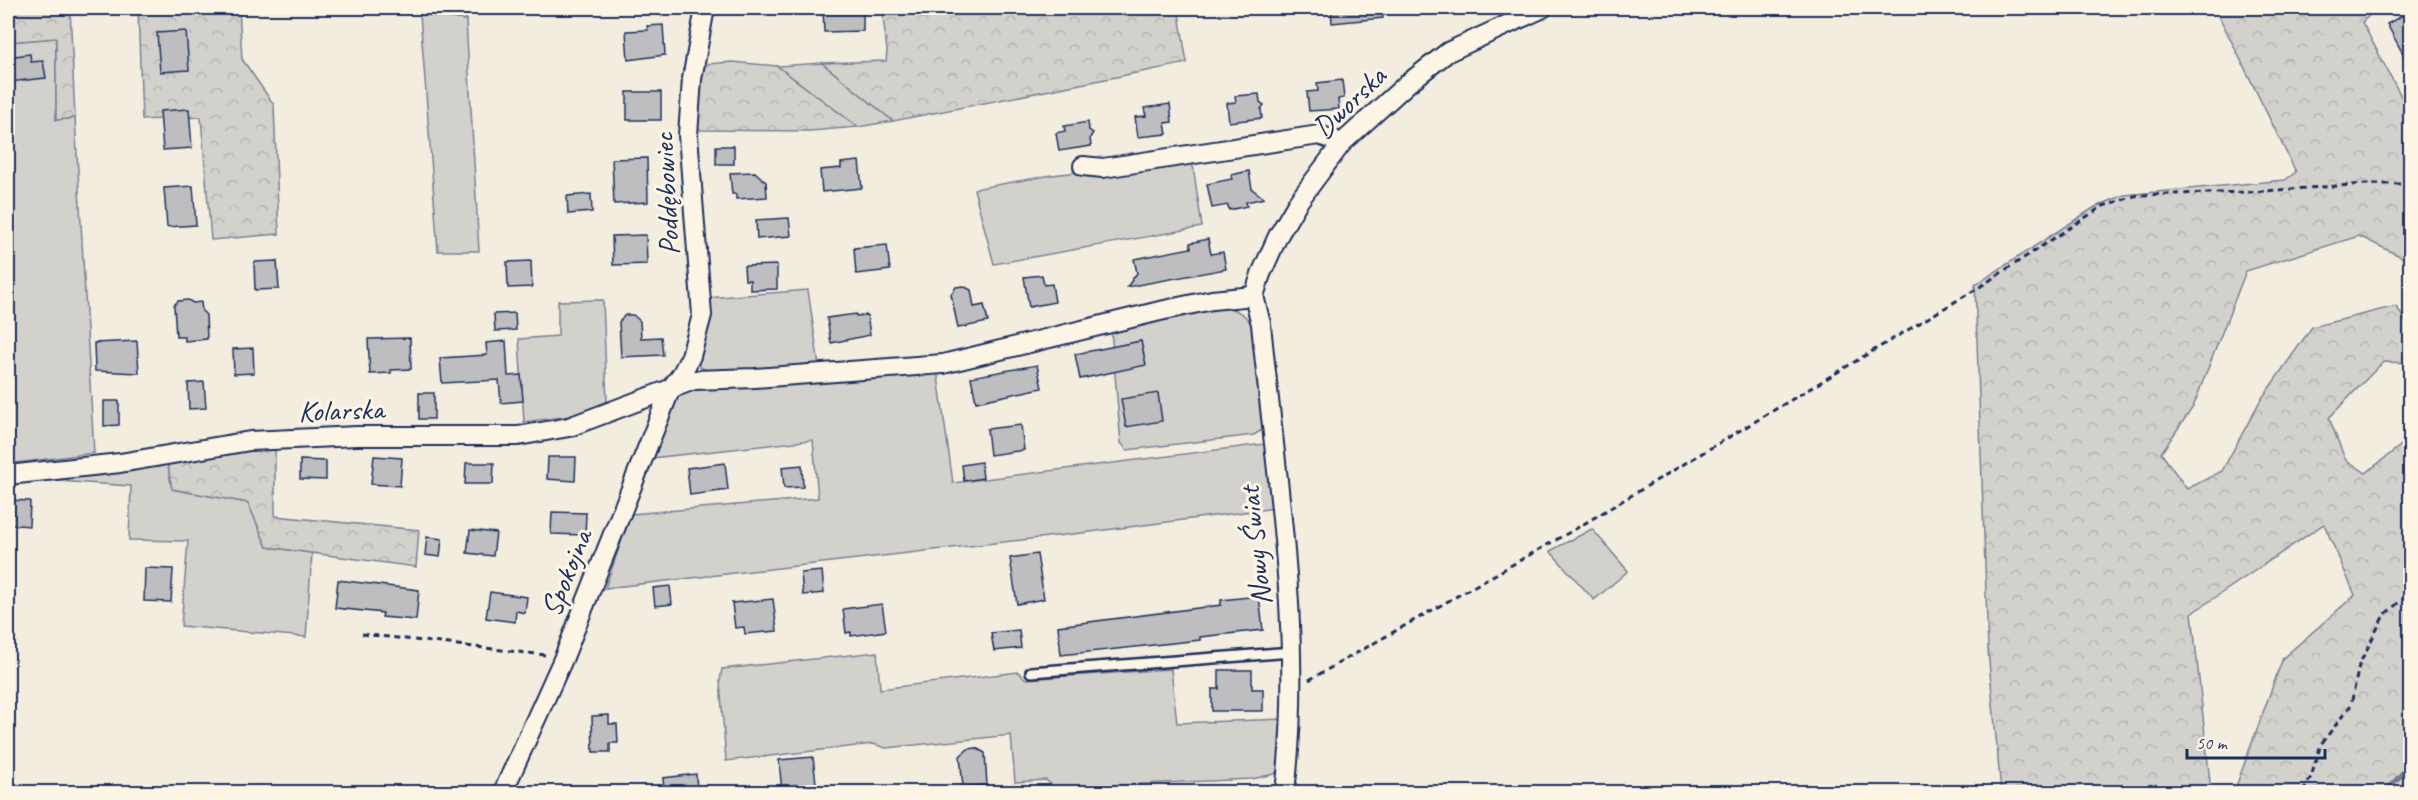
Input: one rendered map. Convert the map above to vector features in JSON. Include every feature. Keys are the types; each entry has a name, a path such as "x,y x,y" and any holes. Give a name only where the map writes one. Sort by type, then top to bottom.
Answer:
{"street":[{"name":"Poddębowiec","path":"676,381 691,356 702,315 688,135 692,79 705,8"},
{"name":"Dworska","path":"1254,296 1278,236 1298,202 1342,143 1407,84 1448,52 1544,8"},
{"path":"1083,166 1103,168 1319,135 1342,143"},
{"name":"Kolarska","path":"8,475 120,463 250,441 357,436 518,436 569,427 676,381 755,378 943,364 1160,311 1212,300 1254,296"},
{"name":"Nowy Świat","path":"1254,296 1261,324 1290,599 1292,683 1285,792"},
{"name":"Spokojna","path":"502,792 564,657 676,381"}],"lane":[{"path":"1031,672 1292,652"}],"path":[{"path":"1292,683 1314,679 1577,528 1978,288 2103,206 2138,195 2410,184"},
{"path":"2303,792 2311,777 2322,744 2350,705 2359,665 2379,625 2385,615 2410,593"},
{"path":"362,634 564,657"}],"green space":[{"path":"8,8 70,8 75,118 56,120 56,38 8,42"},
{"path":"138,8 239,8 242,59 274,105 279,234 211,240 201,117 142,120"},
{"path":"420,8 465,8 466,20 420,14"},
{"path":"882,8 1178,8 1187,63 893,121 822,63 886,61"},
{"path":"2215,8 2281,8 2283,10 2287,8 2378,8 2362,22 2403,100 2410,105 2410,261 2359,236 2246,271 2193,407 2161,453 2187,489 2222,471 2260,401 2312,327 2396,306 2410,329 2410,363 2383,362 2329,418 2345,459 2366,473 2410,438 2410,792 2234,792 2283,658 2355,595 2324,524 2192,613 2211,792 2001,792 1988,650 1975,285 2095,207 2124,195 2285,180 2296,172"},
{"path":"420,14 466,20 479,251 438,251"},
{"path":"56,38 56,120 75,118 94,453 8,464 8,42"},
{"path":"732,62 777,66 858,127 810,131 701,130 693,122 699,72 708,64"},
{"path":"822,63 893,121 858,127 777,66"},
{"path":"1192,159 1202,227 994,264 974,189 1052,175"},
{"path":"808,290 819,366 711,372 700,367 698,361 707,298"},
{"path":"603,300 607,403 570,416 524,422 519,339 558,336 558,301"},
{"path":"1213,305 1238,311 1255,329 1264,422 1262,430 1254,435 1127,450 1121,443 1111,330"},
{"path":"937,369 953,483 1264,444 1267,450 1275,508 1082,533 605,588 631,514 818,498 813,440 651,458 674,401 688,388"},
{"path":"275,444 275,516 419,530 416,567 267,547 248,503 172,489 167,460"},
{"path":"167,460 172,489 248,503 267,547 312,553 306,637 181,626 188,541 129,540 131,486 27,479"},
{"path":"1592,529 1628,571 1594,600 1550,551"},
{"path":"877,652 880,689 1018,672 1026,679 1171,669 1177,723 1283,719 1280,769 1274,774 1252,779 1055,788 1046,780 1015,782 1011,735 886,748 873,744 726,761 720,681 722,669"}],"building":[{"path":"823,8 863,8 863,31 824,32"},
{"path":"1331,8 1382,8 1383,18 1332,23"},
{"path":"2410,11 2410,67 2387,24"},
{"path":"663,25 665,55 628,60 626,31 648,30 647,26"},
{"path":"186,31 189,70 160,72 157,33"},
{"path":"30,54 31,62 43,61 46,78 8,82 8,57"},
{"path":"1342,80 1344,98 1338,99 1339,109 1309,111 1307,92 1318,91 1317,83"},
{"path":"627,92 661,92 661,120 627,120"},
{"path":"1259,94 1260,102 1264,105 1261,109 1262,118 1229,122 1227,103 1236,102 1235,96"},
{"path":"1170,104 1172,122 1165,123 1167,134 1138,137 1135,117 1146,116 1144,108"},
{"path":"189,109 192,148 163,150 160,111"},
{"path":"1088,122 1089,130 1093,133 1090,138 1091,146 1059,151 1056,133 1065,131 1064,126"},
{"path":"716,146 734,146 734,164 716,164"},
{"path":"647,158 648,202 614,204 612,159"},
{"path":"859,161 862,188 822,192 820,170 841,168 841,163"},
{"path":"1249,171 1252,189 1264,198 1246,202 1247,206 1229,210 1228,205 1212,208 1207,184 1232,179 1231,175"},
{"path":"755,172 766,182 767,197 736,199 736,194 732,194 730,173"},
{"path":"193,186 196,225 167,227 164,188"},
{"path":"591,194 592,212 568,214 567,196"},
{"path":"789,218 791,236 757,239 756,220"},
{"path":"646,235 647,264 613,265 612,236"},
{"path":"1208,239 1211,254 1223,252 1226,269 1127,287 1137,273 1134,259 1191,248 1190,243"},
{"path":"887,245 890,270 856,274 854,248"},
{"path":"277,261 279,289 255,290 254,262"},
{"path":"531,261 532,287 508,288 507,262"},
{"path":"777,265 777,289 750,290 750,280 745,280 744,266"},
{"path":"1042,275 1044,285 1052,284 1055,302 1029,307 1024,277"},
{"path":"963,286 971,290 974,307 984,305 988,322 958,328 951,294 956,287"},
{"path":"188,300 193,303 201,302 202,311 206,315 207,339 185,341 185,337 176,337 174,305 178,301"},
{"path":"515,313 516,330 495,331 494,314"},
{"path":"856,314 856,316 867,315 870,335 831,343 827,318"},
{"path":"625,315 633,315 640,321 641,338 661,337 663,355 621,357 619,322"},
{"path":"410,338 411,369 370,374 368,339"},
{"path":"137,341 139,373 95,371 94,343"},
{"path":"506,341 508,376 521,375 523,401 501,403 499,380 442,383 440,358 487,355 486,343"},
{"path":"1141,341 1146,365 1080,379 1075,354"},
{"path":"253,348 254,373 234,374 233,349"},
{"path":"1037,365 1042,388 976,402 971,377"},
{"path":"204,382 206,408 189,409 188,383"},
{"path":"419,393 434,393 434,419 419,419"},
{"path":"1158,393 1162,421 1126,427 1121,399"},
{"path":"104,401 119,401 119,425 104,426"},
{"path":"1021,425 1024,450 990,455 987,429"},
{"path":"374,456 402,458 400,486 371,484"},
{"path":"548,457 576,457 575,481 547,479"},
{"path":"300,460 326,461 326,480 300,479"},
{"path":"981,462 983,478 964,481 962,465"},
{"path":"466,463 494,463 493,484 465,484"},
{"path":"725,463 728,490 690,495 687,468"},
{"path":"802,465 803,487 784,488 782,467"},
{"path":"8,500 30,501 29,526 8,524"},
{"path":"552,512 586,513 585,535 551,534"},
{"path":"470,530 496,533 493,556 467,553"},
{"path":"427,537 442,539 440,557 425,555"},
{"path":"1037,554 1044,599 1017,604 1010,558"},
{"path":"145,568 173,569 171,602 144,601"},
{"path":"822,571 824,593 803,595 801,573"},
{"path":"338,580 419,590 416,620 382,617 383,613 335,608"},
{"path":"670,586 672,604 655,606 653,588"},
{"path":"490,592 527,597 525,613 516,611 515,622 486,618"},
{"path":"1259,596 1263,630 1200,637 1200,640 1061,655 1058,626 1221,605 1221,600"},
{"path":"773,599 777,631 745,634 744,627 735,628 732,603"},
{"path":"882,604 886,631 851,636 851,632 846,633 843,609"},
{"path":"1019,630 1021,648 994,651 991,633"},
{"path":"1219,670 1252,670 1252,689 1263,689 1263,711 1212,711 1212,689 1219,689"},
{"path":"609,715 609,724 617,724 618,743 610,743 610,752 593,752 592,716"},
{"path":"976,748 985,753 987,785 963,787 960,756 968,749"},
{"path":"813,757 817,792 782,792 779,760"},
{"path":"696,774 697,792 664,792 663,778"}],"waterway":[{"path":"2385,792 2410,765"}]}
